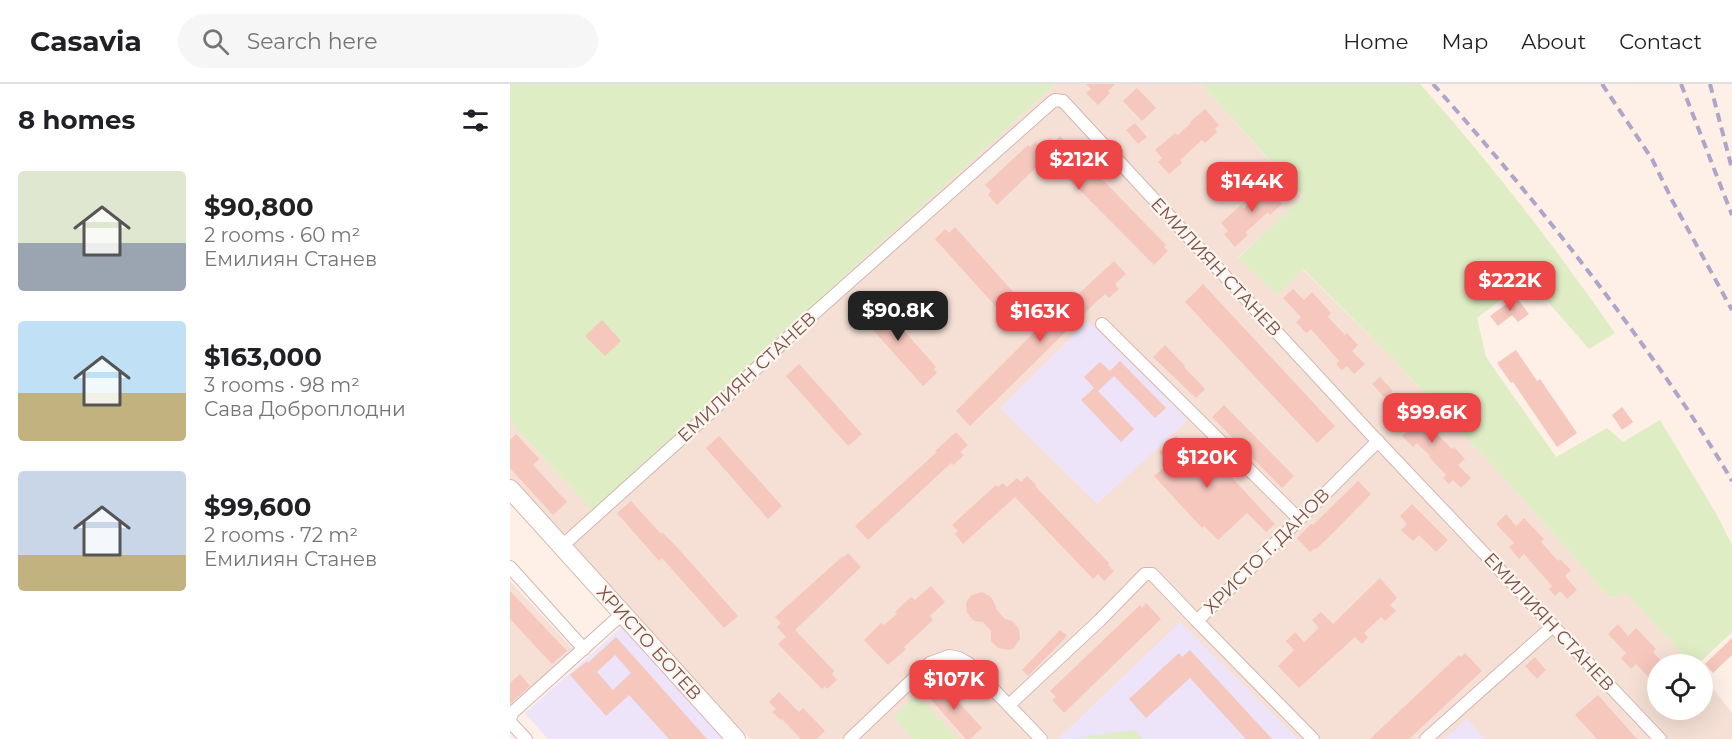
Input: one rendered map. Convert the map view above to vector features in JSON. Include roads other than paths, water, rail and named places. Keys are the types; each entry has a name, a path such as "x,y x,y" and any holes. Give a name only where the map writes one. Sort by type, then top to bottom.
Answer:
{"street":[{"name":"ЕМИЛИЯН СТАНЕВ","path":"562,546 711,412 800,326 1055,100 1063,101 1378,441 1660,739"},
{"path":"1102,324 1299,519"},
{"name":"ХРИСТО Г. ДАНОВ","path":"1313,739 1197,621 1378,441"},
{"name":"ХРИСТО БОТЕВ","path":"510,489 736,739"},
{"path":"510,567 584,649"},
{"path":"1009,705 1100,620 1145,574 1152,574 1197,621"},
{"path":"526,739 511,723 510,718 513,712 622,614"},
{"path":"1426,739 1553,626"},
{"path":"850,739 930,663 949,656 968,663 1041,739"}],"railway":[{"path":"1433,84 1519,184 1601,288 1670,383 1732,481"},
{"path":"1602,84 1652,159 1732,310"},
{"path":"1681,84 1732,215"},
{"path":"1710,84 1732,169"}]}
